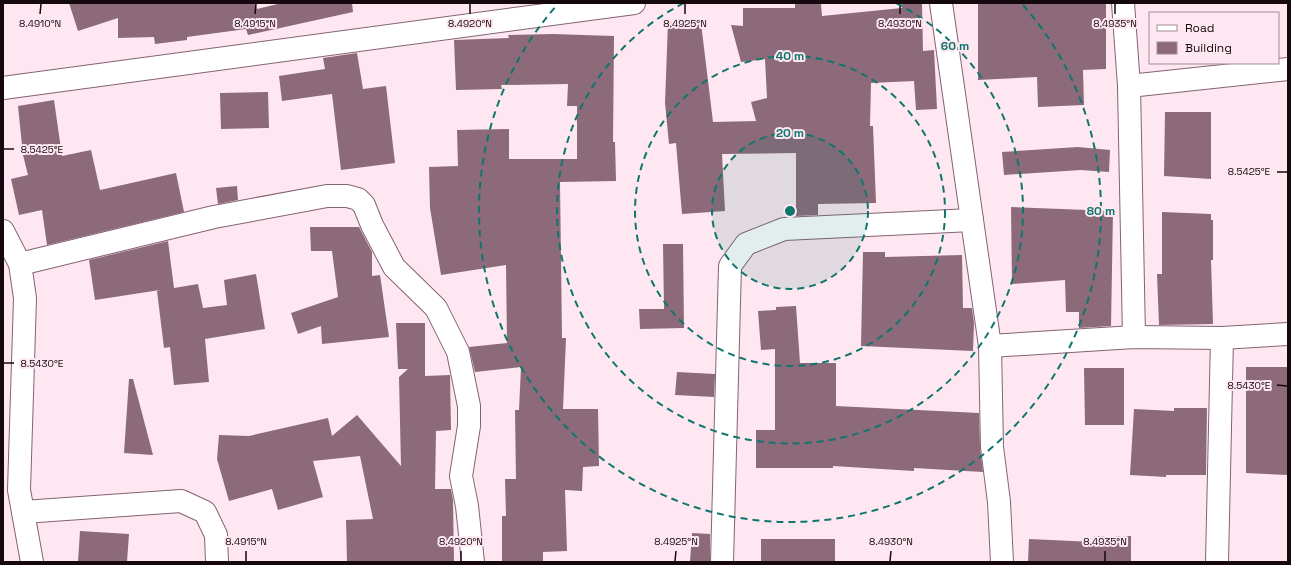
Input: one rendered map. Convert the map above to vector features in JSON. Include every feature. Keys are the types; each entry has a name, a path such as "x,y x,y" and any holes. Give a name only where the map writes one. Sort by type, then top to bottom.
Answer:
{"street":[{"path":"3,88 634,3"},
{"path":"941,3 990,346 992,447 999,502 1002,562"},
{"path":"1123,3 1129,86 1134,337"},
{"path":"1129,86 1288,69"},
{"path":"20,264 214,217 327,196 347,196 358,199 364,205 372,226 394,267 436,308 458,352 469,406 469,426 461,476 467,506 473,562"},
{"path":"722,562 730,266 746,244 784,229 972,220"},
{"path":"3,232 20,264 25,298 19,490 32,562"},
{"path":"990,346 1134,337 1222,338 1288,334"},
{"path":"1217,562 1222,338"},
{"path":"23,512 181,501 205,512 216,536 217,562"}],"building":[{"path":"69,3 255,3 257,9 282,3 352,3 353,12 248,35 246,29 187,37 187,40 155,44 154,37 118,38 118,18 78,31"},
{"path":"902,3 922,3 923,51 934,50 937,109 916,110 914,81 871,83 870,126 873,126 876,203 818,204 818,215 796,216 796,153 722,154 725,211 682,214 676,143 669,144 665,103 668,22 701,23 713,122 756,121 751,102 767,98 765,59 741,62 731,25 743,26 743,8 795,8 795,4 821,4 822,16 902,8"},
{"path":"978,3 1106,3 1106,69 1083,70 1084,105 1038,107 1037,77 978,80"},
{"path":"553,34 614,36 613,142 615,142 616,181 560,182 562,338 566,338 563,409 598,409 599,466 583,467 582,491 565,490 567,551 543,552 543,562 502,562 502,516 506,516 505,479 516,479 515,410 519,410 521,367 475,372 469,347 507,343 506,265 441,275 430,208 429,167 458,166 457,130 509,129 509,159 577,159 577,106 567,106 568,84 501,85 502,89 456,90 454,40 509,38 508,35"},
{"path":"357,53 363,89 386,86 395,163 341,170 332,94 282,101 279,76 325,69 323,58"},
{"path":"268,92 269,128 221,129 220,93"},
{"path":"54,100 62,156 91,150 100,190 176,173 184,212 47,245 42,210 19,215 11,179 28,175 23,155 18,106"},
{"path":"1165,112 1211,112 1211,179 1164,176"},
{"path":"1078,147 1110,150 1109,172 1081,170 1004,175 1002,152"},
{"path":"237,186 238,200 218,204 216,188"},
{"path":"1011,207 1113,211 1111,326 1079,328 1079,312 1066,312 1065,280 1012,284"},
{"path":"1162,212 1211,214 1211,220 1213,220 1213,260 1211,260 1213,324 1159,325 1157,274 1162,274"},
{"path":"310,227 359,227 372,252 372,276 380,275 389,337 322,344 321,326 298,334 291,313 338,297 332,251 311,251"},
{"path":"168,241 174,288 198,284 203,308 227,305 224,280 256,274 265,329 205,339 209,382 174,385 170,347 164,348 157,291 160,290 95,300 89,260"},
{"path":"663,244 683,244 684,328 640,329 639,309 664,309"},
{"path":"863,252 885,252 885,257 962,255 963,308 972,308 974,323 973,351 861,346"},
{"path":"796,306 800,363 836,363 836,406 979,413 980,447 983,472 914,468 914,471 833,466 833,468 756,468 756,430 775,430 775,349 761,350 758,311 776,310 776,307"},
{"path":"396,323 425,323 425,376 450,375 451,430 436,431 435,489 451,489 453,500 454,562 347,562 346,520 373,519 360,456 313,461 323,497 278,510 272,489 229,501 217,459 219,435 249,436 328,418 332,436 357,415 401,466 399,377 408,369 398,369"},
{"path":"1246,367 1288,367 1288,475 1246,473"},
{"path":"1084,368 1124,368 1124,425 1085,425"},
{"path":"677,372 715,374 714,397 675,395"},
{"path":"129,379 133,379 153,455 124,453"},
{"path":"1174,408 1207,408 1206,475 1166,475 1166,477 1130,475 1134,409 1174,411"},
{"path":"80,531 129,534 127,562 78,562"},
{"path":"692,533 710,534 710,562 690,562"},
{"path":"1094,536 1131,536 1131,562 1028,562 1029,539 1094,542"},
{"path":"761,539 835,539 835,562 761,562"}]}
